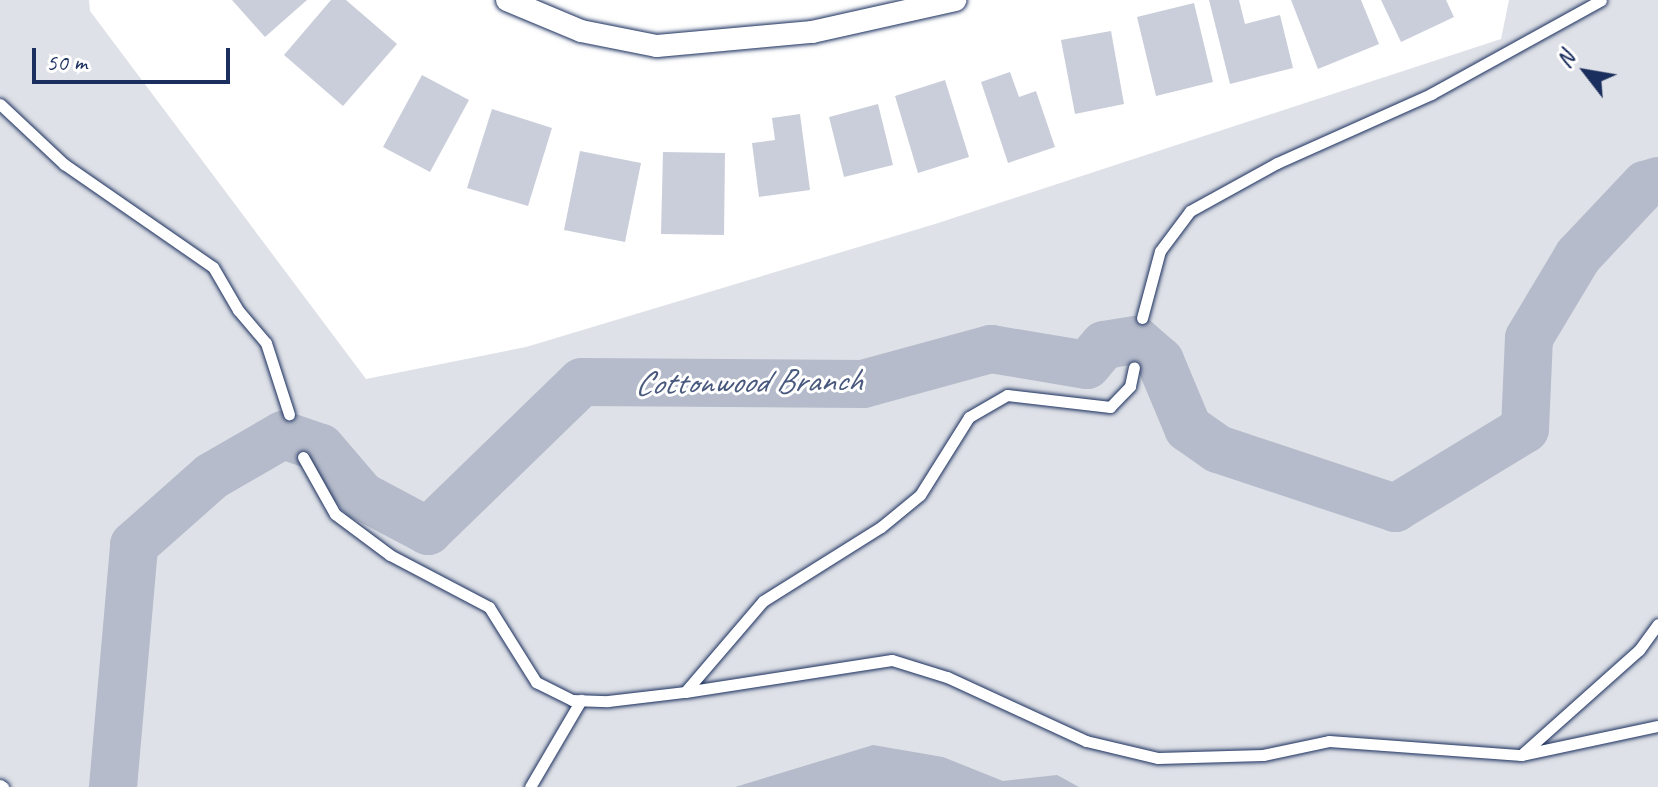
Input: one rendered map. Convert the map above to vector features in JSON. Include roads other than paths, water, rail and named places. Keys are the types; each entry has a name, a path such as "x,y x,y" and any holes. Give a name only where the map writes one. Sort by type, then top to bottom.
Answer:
{"street":[{"path":"507,0 581,31 657,46 812,32 955,0"}],"lane":[{"path":"1142,318 1146,286 1160,251 1190,211 1277,163 1431,94 1601,0"},
{"path":"0,104 64,164 213,267 238,310 266,343 289,414"},
{"path":"685,692 763,601 881,527 920,495 969,417 1007,395 1110,407 1130,386 1134,367"},
{"path":"303,457 335,514 390,555 489,607 536,682 581,700 685,692 892,660 947,677 1086,741 1158,758 1263,755 1329,741 1521,755 1658,726"},
{"path":"1521,755 1639,650 1658,624"},
{"path":"530,787 581,700"}],"water":[{"path":"873,745 943,757 1003,781 1057,775 1079,787 735,787"}],"waterway":[{"name":"Cottonwood Branch","path":"113,787 134,545 212,476 283,435 321,448 362,496 428,531 582,382 863,384 991,349 1087,365 1104,345 1136,340 1160,361 1188,428 1218,449 1395,508 1525,429 1529,338 1578,256 1645,185 1658,181"}]}
